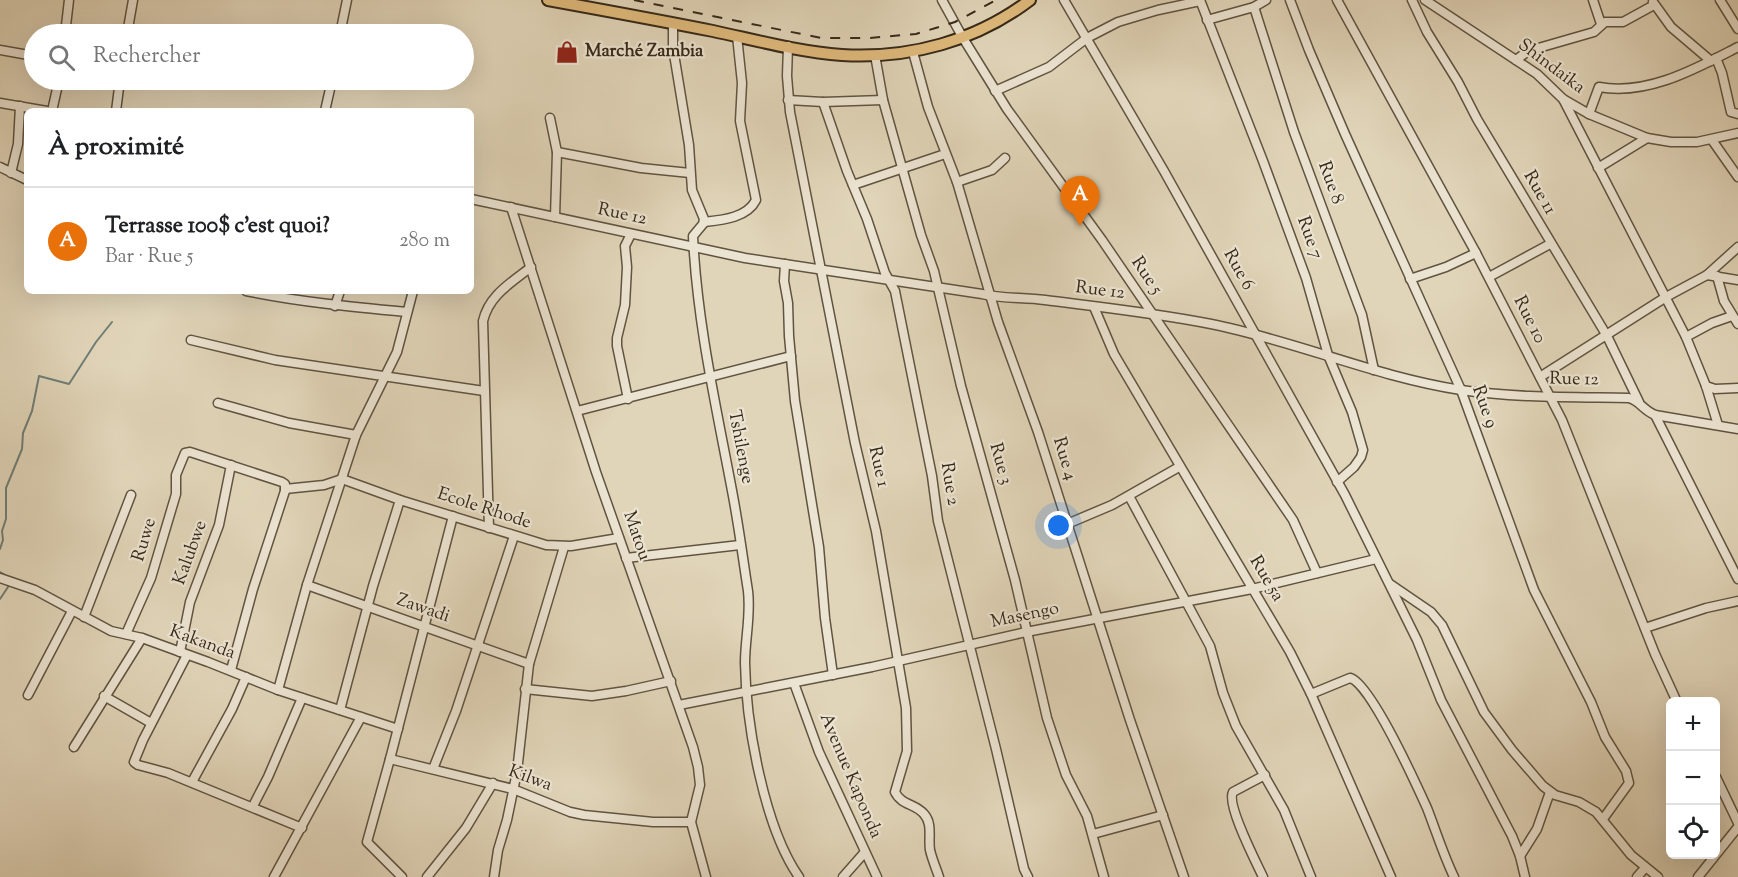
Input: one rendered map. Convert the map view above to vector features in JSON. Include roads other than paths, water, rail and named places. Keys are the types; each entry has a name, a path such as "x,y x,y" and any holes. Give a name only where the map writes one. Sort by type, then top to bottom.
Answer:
{"main road":[{"path":"548,0 842,55 913,52 963,38 1005,17 1030,0"}],"street":[{"path":"66,24 69,0"},
{"path":"129,24 133,0"},
{"path":"342,24 347,0"},
{"name":"Rue 5","path":"942,0 995,92 1102,240 1296,525 1317,573"},
{"name":"Rue 6","path":"1064,0 1164,171 1337,482 1417,640 1442,700 1512,836 1525,877"},
{"path":"1207,20 1254,7 1266,0"},
{"name":"Rue 9","path":"1290,0 1309,50 1461,390 1534,590 1591,702 1605,737 1626,771 1629,783 1603,819"},
{"name":"Rue 10","path":"1337,0 1489,277 1550,397 1571,442 1675,697"},
{"name":"Rue 11","path":"1412,0 1427,32 1458,82 1477,119 1607,336 1639,403"},
{"name":"Shindaika","path":"1425,0 1541,77 1563,99 1589,114 1647,138 1671,142 1712,140 1738,133"},
{"path":"1593,0 1601,24"},
{"path":"1720,0 1738,29"},
{"path":"995,92 1049,67 1087,38 1131,16 1200,1"},
{"name":"Rue 7","path":"1200,1 1249,123 1300,261 1328,355 1352,412 1363,450 1362,457 1354,467 1337,482"},
{"path":"1516,60 1528,51 1594,32 1605,22 1623,22 1653,2 1671,27 1713,60 1722,73 1731,112 1738,114"},
{"name":"Rue 8","path":"1254,7 1294,132 1362,315 1374,370"},
{"path":"673,23 672,48 689,145 693,195 704,217 704,222 742,214 754,205 756,200 740,121 742,83 737,36"},
{"name":"Rue 1","path":"788,46 788,100 855,443 876,531 906,708 908,743 895,792 901,801 921,810 927,817 930,827 930,849 939,877"},
{"path":"1589,114 1599,87 1614,89 1650,85 1713,60 1738,47"},
{"path":"0,50 24,54"},
{"name":"Rue 4","path":"913,52 928,107 957,182 998,322 1038,432 1130,720 1184,877"},
{"name":"Rue 3","path":"874,55 884,100 938,288 961,386 1015,580 1050,730 1066,775 1088,816 1104,877"},
{"path":"53,108 56,90"},
{"path":"116,108 119,90"},
{"path":"326,108 330,90"},
{"path":"1563,99 1686,337 1706,386 1718,425"},
{"path":"788,100 823,102 884,100"},
{"name":"Rue 2","path":"823,102 885,273 895,291 932,477 938,521 1024,869 1028,877"},
{"path":"0,103 31,108"},
{"path":"11,173 18,144 20,106"},
{"path":"550,118 556,152 555,217"},
{"path":"1598,168 1647,138"},
{"path":"1712,140 1738,177"},
{"path":"556,152 641,168 690,173"},
{"path":"853,185 945,154"},
{"path":"957,182 992,170 1005,158"},
{"path":"0,167 24,179"},
{"name":"Rue 12","path":"474,201 694,248 785,264 992,297 1023,297 1208,323 1254,334 1374,370 1461,390 1550,397 1629,398 1655,415 1738,429"},
{"name":"Matou","path":"511,207 619,538 693,747 700,777 699,793 691,822"},
{"name":"Tshilenge","path":"704,222 694,234 697,291 749,605 746,640 747,691 754,746 778,837 799,877"},
{"path":"628,399 616,346 625,305 627,267 625,246 631,234"},
{"path":"1489,277 1550,244"},
{"path":"1540,377 1666,297 1707,275 1738,247"},
{"path":"1410,279 1446,267 1476,253"},
{"path":"785,264 784,281 789,311 791,356 801,445 819,547 833,675"},
{"path":"489,528 483,321 485,311 494,297 531,267"},
{"path":"1707,275 1738,280"},
{"path":"1717,276 1724,301 1738,324"},
{"path":"261,294 335,306 407,312"},
{"path":"335,306 339,294"},
{"path":"278,690 307,585 356,435 397,352 412,294"},
{"name":"Rue 5a","path":"1094,307 1114,354 1290,652 1311,694 1391,877"},
{"path":"1686,337 1712,323 1732,316"},
{"path":"191,340 275,360 484,391"},
{"path":"577,411 791,356"},
{"path":"1706,386 1714,389 1738,388"},
{"path":"218,404 289,423 356,435"},
{"path":"1655,415 1738,579"},
{"name":"Ruwe","path":"126,634 151,578 176,494 176,475 185,453 190,452 231,465"},
{"path":"231,465 285,484 231,670"},
{"name":"Kalubwe","path":"192,782 135,763 135,757 183,653 190,602 219,525 231,465"},
{"path":"1066,524 1128,496 1179,467"},
{"path":"285,489 324,485 342,479"},
{"name":"Ecole Rhode","path":"342,479 400,500 546,545 564,547 619,538"},
{"path":"84,617 131,495"},
{"path":"1128,496 1213,654 1220,683 1236,726 1295,833 1311,877"},
{"path":"340,710 367,607 400,500"},
{"path":"402,877 367,842 453,516"},
{"path":"433,770 456,711 513,536"},
{"path":"626,558 740,545"},
{"path":"494,877 520,753 529,664 564,547"},
{"name":"Masengo","path":"679,705 833,675 1026,632 1252,589 1376,559"},
{"name":"Kakanda","path":"3,579 35,590 111,631 142,638 231,670 278,690 398,729"},
{"path":"1389,583 1431,612 1442,625 1485,712 1512,750 1550,792 1590,807 1603,819 1631,855 1658,877"},
{"name":"Zawadi","path":"307,585 529,664"},
{"path":"1645,628 1706,608 1738,602"},
{"path":"28,695 72,611"},
{"path":"74,747 142,638"},
{"path":"246,677 232,710 192,782 302,828"},
{"path":"1311,694 1350,678 1355,679 1362,686 1391,732 1427,808 1437,839 1454,877"},
{"path":"525,689 592,696 626,692 670,681"},
{"name":"Avenue Kaponda","path":"794,683 819,752 865,852 843,877"},
{"path":"104,696 151,723"},
{"path":"253,806 302,698"},
{"path":"274,877 361,717"},
{"name":"Kilwa","path":"390,759 493,783 570,812 584,815 625,820 691,822"},
{"path":"1263,877 1230,800 1233,792 1265,775"},
{"path":"427,877 466,828 493,783"},
{"path":"1698,877 1738,825 1720,786"},
{"path":"1520,856 1537,829 1550,792"},
{"path":"1093,834 1163,815"},
{"path":"691,822 706,877"},
{"path":"865,852 877,877"},
{"path":"1637,877 1645,868"}],"waterway":[{"path":"0,549 6,519 6,488 22,449 23,433 32,411 39,376 69,384 112,322"},
{"path":"0,572 12,579"},
{"path":"0,599 10,584"}],"railway":[{"path":"634,0 821,38 869,38 916,34 955,22 996,0"}],"place":[{"name":"Marché Zambia","path":"567,52"},
{"name":"Terrasse 100$ c'est quoi?","path":"1080,226"}]}
